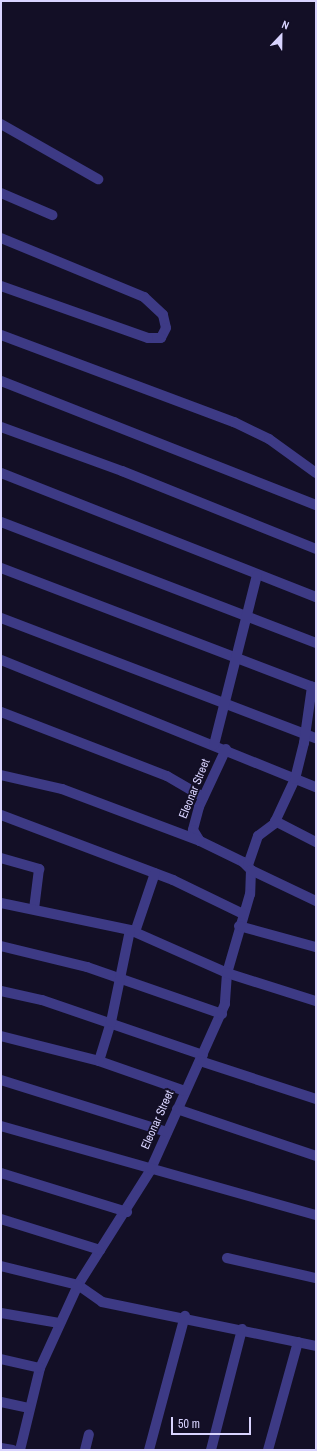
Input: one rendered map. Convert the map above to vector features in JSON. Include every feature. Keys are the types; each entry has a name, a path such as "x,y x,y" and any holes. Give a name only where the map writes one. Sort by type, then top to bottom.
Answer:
{"street":[{"path":"1,124 98,179"},
{"path":"1,193 52,215"},
{"path":"1,238 144,297 163,315 166,328 161,338 148,338 1,286"},
{"path":"1,335 234,422 269,439 316,473"},
{"path":"1,381 316,505"},
{"path":"1,427 122,471 316,549"},
{"path":"1,473 316,597"},
{"path":"1,522 316,643"},
{"path":"1,568 314,687 306,734 295,778 275,821 316,842"},
{"path":"214,744 258,575"},
{"path":"1,618 316,738"},
{"path":"1,660 214,744 316,787"},
{"path":"1,712 162,773 203,797"},
{"name":"Eleonar Street","path":"200,841 195,836 193,821 226,749"},
{"path":"1,775 62,789 200,841 316,901"},
{"path":"1,815 155,873 243,914"},
{"name":"Eleonar Street","path":"20,1450 28,1408 40,1368 59,1323 78,1285 100,1250 127,1212 150,1171 185,1091 222,1014 227,973 238,926 250,894 250,868 258,836 275,821"},
{"path":"1,858 39,869 34,909"},
{"path":"99,1061 111,1022 133,931 155,873"},
{"path":"1,903 133,931 227,973 316,1001"},
{"path":"238,926 316,947"},
{"path":"1,946 122,978 222,1014"},
{"path":"1,991 111,1022 201,1058 316,1100"},
{"path":"1,1036 99,1061 185,1091"},
{"path":"1,1080 167,1132"},
{"path":"178,1109 316,1156"},
{"path":"1,1126 150,1171 316,1215"},
{"path":"1,1173 127,1212"},
{"path":"1,1219 100,1250"},
{"path":"227,1258 316,1278"},
{"path":"1,1266 78,1285 102,1302 185,1316 316,1346"},
{"path":"1,1313 59,1323"},
{"path":"149,1450 185,1316"},
{"path":"211,1450 242,1329"},
{"path":"268,1450 298,1342"},
{"path":"1,1359 40,1368"},
{"path":"1,1402 28,1408"},
{"path":"85,1450 89,1434"},
{"path":"1,1448 13,1450"}]}
